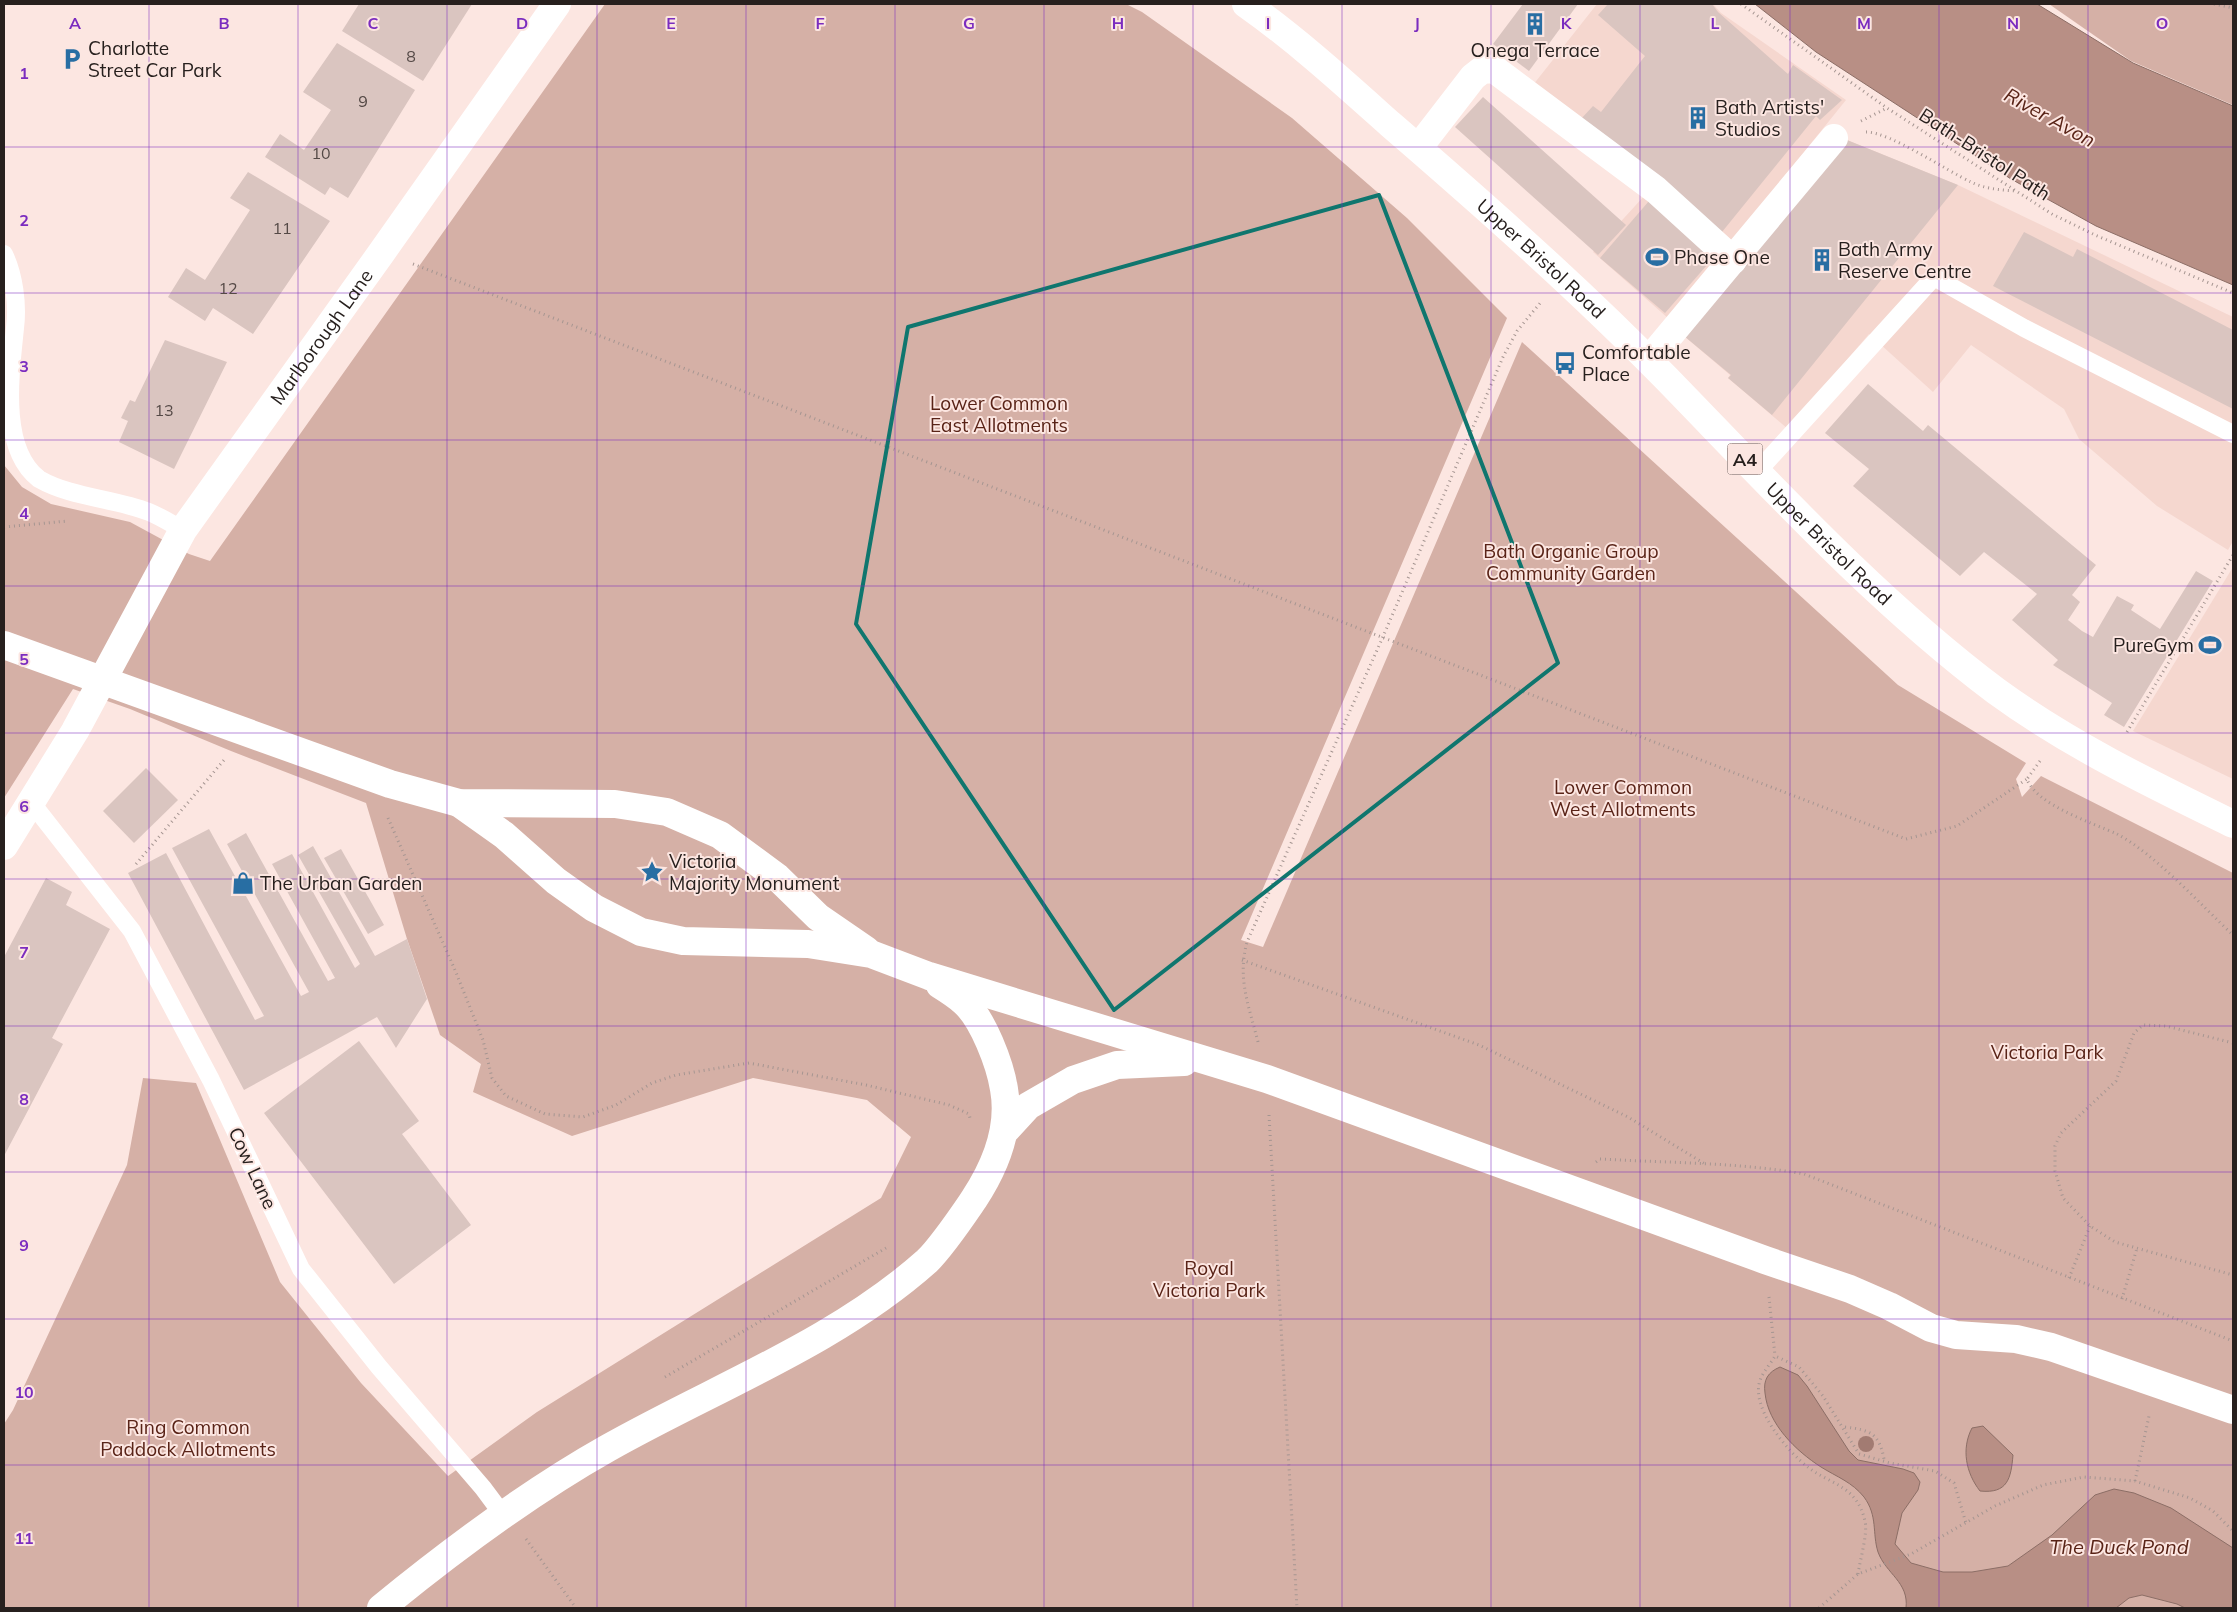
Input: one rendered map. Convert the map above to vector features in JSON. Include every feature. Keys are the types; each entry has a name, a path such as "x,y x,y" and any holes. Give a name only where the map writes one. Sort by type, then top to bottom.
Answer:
{"street":[{"name":"Marlborough Lane","path":"4,846 75,732 183,530 557,4"},
{"name":"Upper Bristol Road","path":"1246,4 1295,40 1418,147 1562,278 1649,360 1864,580 1931,638 1996,691 2059,734 2109,763 2233,824"},
{"path":"1418,147 1473,77 1482,70 1494,69 1656,190 1733,260"},
{"path":"1649,360 1733,260 1846,135"},
{"path":"4,645 240,728 390,784 459,804 615,804 667,812 720,835 777,878 818,917 871,954"},
{"path":"459,804 504,834 556,880 594,908 642,932 683,941 808,944 871,954 929,976 1267,1079 1558,1186 1850,1289 1889,1306 1931,1328 1956,1335 2016,1339 2051,1347 2233,1410"},
{"path":"381,1608 503,1515 607,1449 830,1330 886,1294 929,1259 990,1175 1004,1132 1007,1103 1002,1073 987,1036 965,1003 929,976"},
{"path":"1004,1132 1028,1106 1072,1080 1117,1064 1165,1062 1217,1064"}],"lane":[{"path":"4,254 12,272 16,326 6,388 5,426 18,462 39,479 149,512 183,530"},
{"path":"1757,472 1934,277 2024,328 2233,434"},
{"name":"Cow Lane","path":"31,802 132,931 211,1080 300,1269 483,1488 503,1515"}],"path":[{"name":"Bath-Bristol Path","path":"1741,4 1887,108 2052,214 2095,235 2233,293"},
{"path":"2214,4 2233,8"},
{"path":"1859,122 1887,108"},
{"path":"1846,135 1872,132 1900,144 1973,183 1991,189 2018,191"},
{"path":"382,252 1906,840 1956,826 2027,779 2059,734"},
{"path":"1297,1608 1267,1079 1242,978 1242,960 1247,942 1382,639 1503,357 1516,330 1562,278"},
{"path":"2109,763 2233,555"},
{"path":"136,864 231,752 240,728"},
{"path":"2027,779 2030,788 2066,812 2118,835 2147,854 2233,935"},
{"path":"390,784 384,810 455,970 483,1040 492,1078 506,1096 545,1114 583,1117 616,1105 652,1083 676,1075 749,1063 866,1084 949,1105 968,1114 972,1123"},
{"path":"1242,960 1479,1045 1628,1117 1705,1164"},
{"path":"2233,1043 2166,1026 2143,1025 2134,1033 2116,1081 2061,1133 2056,1146 2056,1171 2063,1198 2090,1226 2115,1242 2233,1276"},
{"path":"1558,1186 1600,1160 1705,1164 1776,1169 1804,1174 2233,1341"},
{"path":"2069,1278 2090,1226"},
{"path":"663,1378 894,1243"},
{"path":"2122,1299 2138,1248"},
{"path":"1765,1260 1776,1356 1760,1380 1758,1398 1766,1418 1782,1440 1809,1468 1847,1489 1859,1506 1866,1521 1858,1574"},
{"path":"1776,1356 1799,1367 1823,1396 1844,1426 1852,1446 1860,1454 1870,1458 1884,1459 1890,1463 1935,1471 1954,1483 1966,1523"},
{"path":"1844,1426 1862,1429 1875,1435 1882,1447 1884,1459"},
{"path":"2135,1481 2145,1434"},
{"path":"1819,1608 1858,1574 1911,1554 1995,1506 2043,1485 2084,1477 2135,1481 2190,1498 2212,1511 2233,1531"},
{"path":"503,1515 522,1532 576,1608"}],"highlighted area":[{"path":"1379,195 1558,663 1114,1010 856,624 908,327"}],"shaded area":[{"name":"Bath Artists' Studios","path":"1597,4 1713,4 1721,13 1846,100 1669,319 1593,252 1656,183 1533,85"},
{"path":"1847,140 1958,185 2233,317 2233,541 2228,550 2157,506 2079,439 2064,409 1971,345 1933,392 1869,334 1788,429 1728,378 1730,375 1684,336"},
{"name":"PureGym","path":"2233,567 2233,779 2133,731"}],"green space":[{"path":"605,4 1126,4 1142,12 1292,118 1407,218 1507,318 1241,940 1263,947 1522,342 1898,685 2026,763 2016,779 2022,797 2041,776 2233,873 2233,1608 4,1608 4,1424 13,1410 127,1165 143,1078 196,1083 280,1282 361,1383 448,1476 537,1412 881,1198 911,1137 867,1100 753,1078 572,1136 473,1092 481,1064 440,1035 407,939 366,803 231,751 130,709 73,689 4,798 4,465 22,487 51,504 130,522 189,554 210,561"},
{"path":"2049,4 2233,4 2233,105 2131,61"}],"water":[{"name":"River Avon","path":"1755,4 2037,4 2133,63 2233,106 2233,285 2096,226 2011,179 1816,52"},
{"name":"The Duck Pond","path":"1780,1367 1798,1375 1849,1451 1858,1460 1914,1473 1920,1482 1918,1490 1902,1513 1895,1544 1911,1563 1943,1572 1972,1572 2008,1566 2052,1535 2095,1495 2114,1489 2134,1493 2171,1508 2233,1548 2233,1608 2185,1608 2177,1604 2142,1595 2129,1598 2116,1608 1906,1608 1906,1599 1901,1585 1878,1552 1873,1518 1864,1497 1849,1484 1802,1453 1777,1426 1767,1404 1765,1384 1769,1374"},
{"path":"1983,1426 2013,1455 2009,1477 2006,1483 1997,1490 1980,1491 1968,1469 1966,1452 1969,1436 1972,1428"}],"building":[{"path":"359,4 472,4 423,81 342,31"},
{"name":"Onega Terrace","path":"1523,4 1578,4 1529,71 1493,44"},
{"name":"Bath Artists' Studios","path":"1608,4 1712,4 1718,12 1788,74 1793,65 1842,100 1820,120 1816,116 1722,232 1580,120 1593,106 1601,112 1645,56 1598,15"},
{"path":"337,43 415,90 348,198 330,187 325,195 265,157 280,134 304,150 331,110 303,92"},
{"path":"1483,97 1626,225 1598,255 1455,127"},
{"name":"Bath Army Reserve Centre","path":"1847,140 1958,185 1772,415 1728,378 1731,375 1684,336"},
{"path":"248,172 330,221 253,334 213,308 205,321 168,297 186,268 205,280 250,210 230,198"},
{"name":"Phase One","path":"1649,201 1714,257 1665,313 1600,258"},
{"path":"2024,232 2073,257 2077,249 2233,330 2233,409 1993,286"},
{"path":"165,340 227,362 174,469 119,442 128,421 121,418 130,400 135,402"},
{"path":"1868,384 1923,431 1928,425 2096,565 2072,595 2080,602 2068,620 2082,631 2093,637 2117,596 2134,605 2131,610 2160,629 2196,571 2213,581 2124,727 2104,715 2112,703 2053,665 2058,660 2012,620 2037,594 1984,552 1960,576 1853,486 1869,469 1825,433"},
{"path":"146,768 178,800 134,843 103,811"},
{"path":"209,829 301,996 309,992 227,844 246,833 328,981 335,978 272,864 292,854 355,968 360,964 298,855 313,846 375,956 407,939 427,999 396,1048 377,1017 244,1090 128,873 166,853 255,1020 264,1016 172,848"},
{"path":"341,849 384,925 368,934 324,858"},
{"path":"46,878 72,892 66,905 110,929 52,1038 63,1044 4,1156 4,957"},
{"path":"359,1041 419,1121 402,1134 471,1225 394,1284 264,1113"}],"place":[{"name":"Onega Terrace","path":"1535,24"},
{"name":"Charlotte Street Car Park","path":"72,59"},
{"name":"Bath Artists' Studios","path":"1698,118"},
{"name":"Phase One","path":"1657,257"},
{"name":"Bath Army Reserve Centre","path":"1822,260"},
{"name":"Comfortable Place","path":"1565,363"},
{"name":"PureGym","path":"2210,645"},
{"name":"Victoria Majority Monument","path":"652,872"},
{"name":"The Urban Garden","path":"243,883"}],"park label":[{"name":"Lower Common East Allotments","path":"999,414"},
{"name":"Bath Organic Group Community Garden","path":"1571,562"},
{"name":"Lower Common West Allotments","path":"1623,798"},
{"name":"Victoria Park","path":"2047,1052"},
{"name":"Royal Victoria Park","path":"1209,1279"},
{"name":"Ring Common Paddock Allotments","path":"188,1438"}]}
